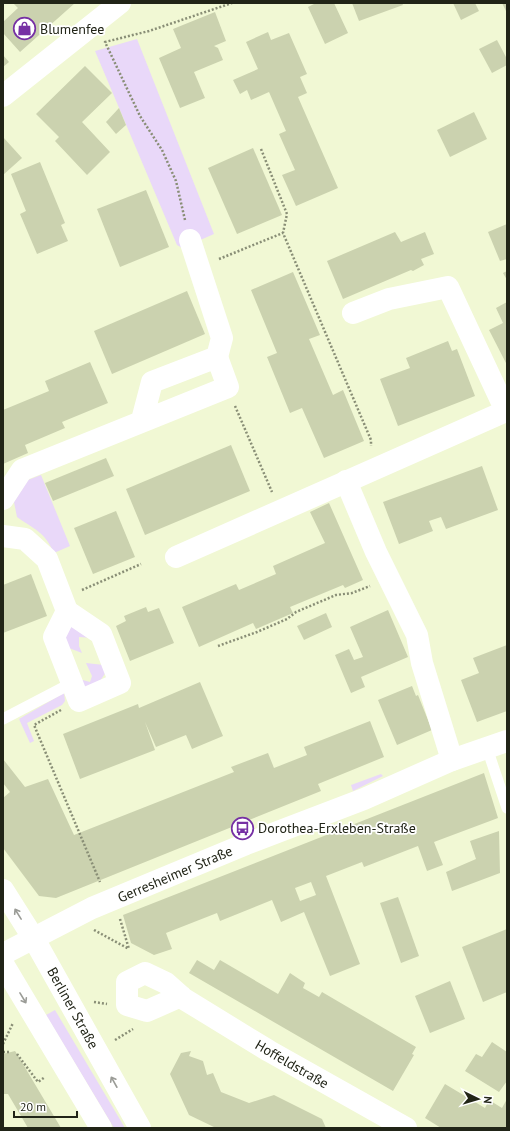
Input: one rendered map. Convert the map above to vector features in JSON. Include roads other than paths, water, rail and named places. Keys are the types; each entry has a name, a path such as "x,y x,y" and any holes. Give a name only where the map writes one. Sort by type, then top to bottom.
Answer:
{"street":[{"path":"3,96 120,3"},
{"path":"3,499 22,470 142,420 228,387 217,357 222,338 190,240"},
{"path":"176,557 506,411 448,287 389,299 353,313"},
{"path":"142,420 152,382 217,357"},
{"path":"346,481 376,552 391,578 417,635 422,663 452,760"},
{"path":"3,536 24,539 47,559 65,604 100,634 120,683 75,692 54,637 65,604"},
{"name":"Gerresheimer Straße","path":"3,954 92,908 246,844 364,799 452,760 497,744"},
{"name":"Berliner Straße","path":"3,890 34,939 140,1128"},
{"path":"3,964 101,1128"},
{"name":"Hoffeldstraße","path":"181,996 269,1052 406,1128"}],"lane":[{"path":"3,719 75,692"},
{"path":"497,744 507,808"}],"place":[{"name":"Blumenfee","path":"24,29"},
{"name":"Dorothea-Erxleben-Straße","path":"242,828"}]}
